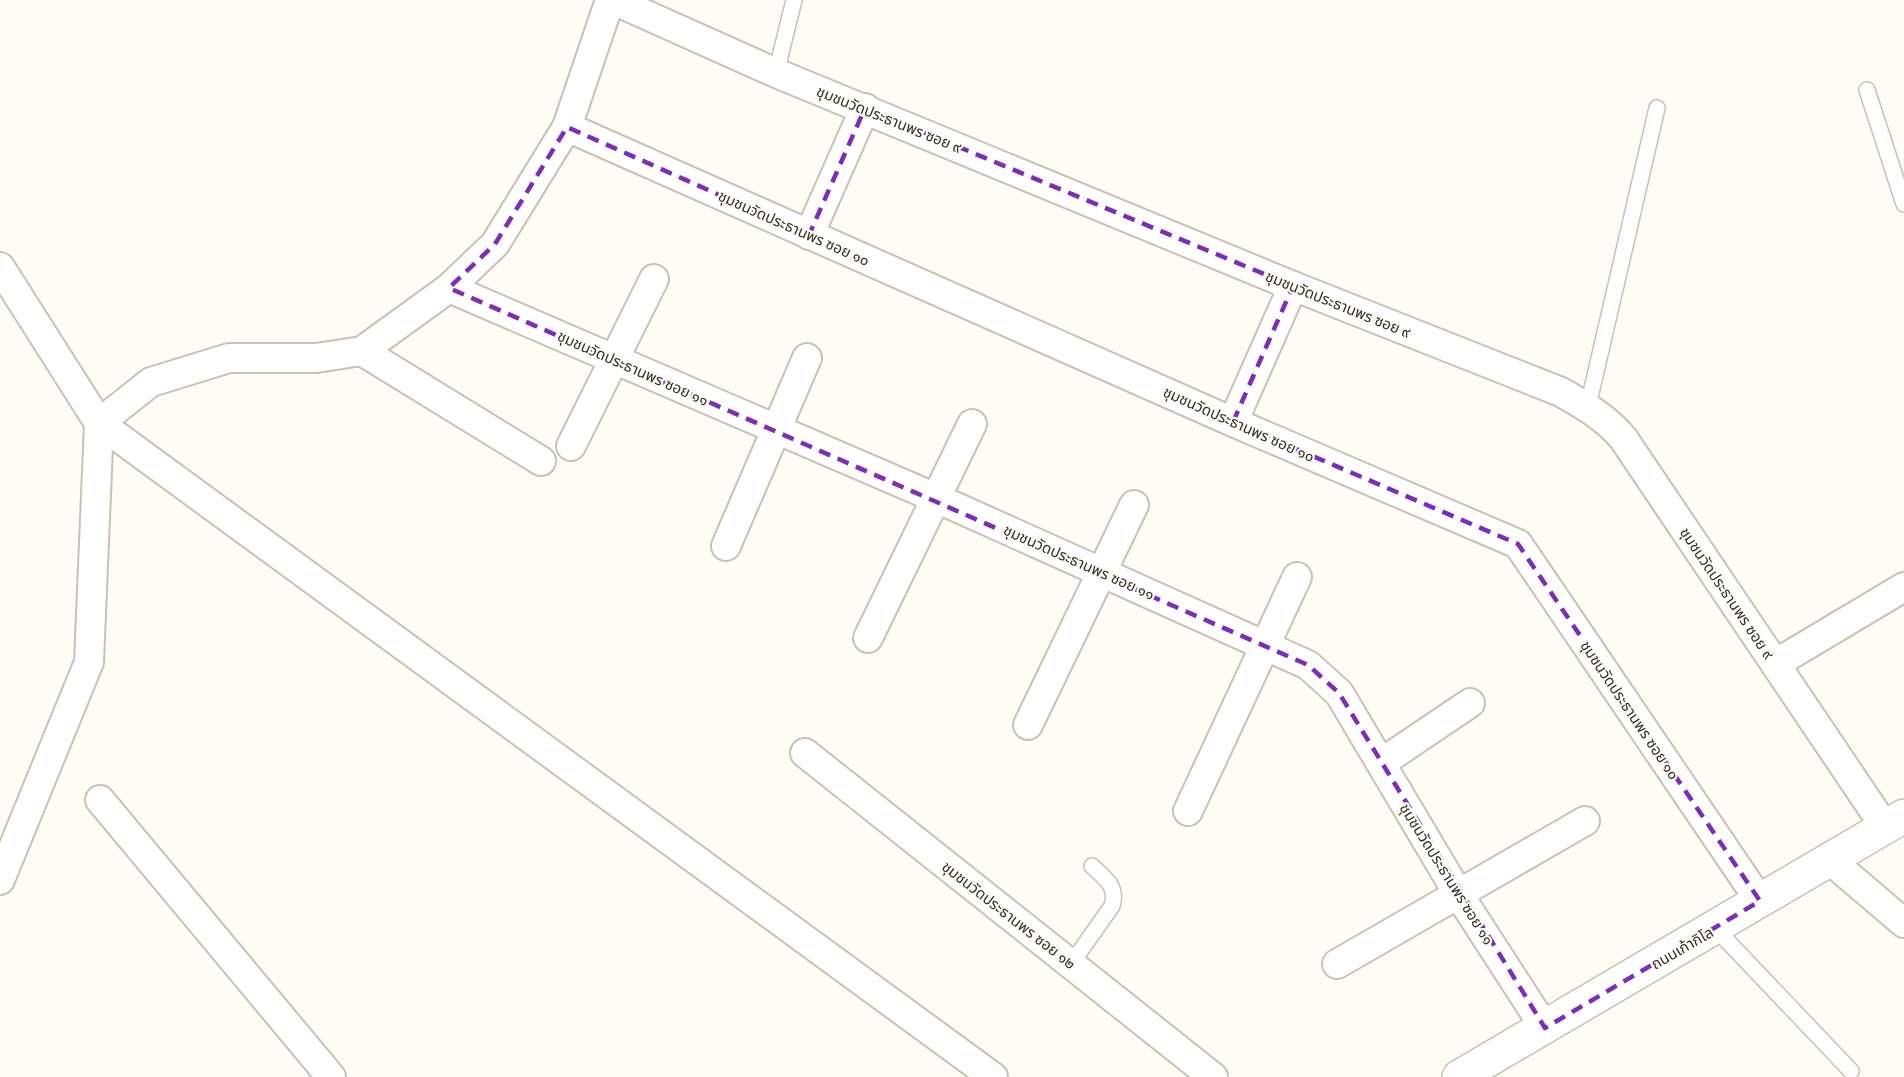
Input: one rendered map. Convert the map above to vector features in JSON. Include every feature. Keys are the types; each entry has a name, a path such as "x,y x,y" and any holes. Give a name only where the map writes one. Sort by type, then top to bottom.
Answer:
{"main road":[{"name":"ถนนเก้ากิโล","path":"1459,1077 1894,822"}],"street":[{"name":"ชุมชนวัดประธานพร ซอย ๙","path":"611,0 776,73 1293,286 1561,392 1588,406 1612,425 1623,438 1775,664 1894,822"},
{"path":"0,880 89,662 99,423 150,382 229,358 316,358 362,351 449,288 495,244 567,127 611,0"},
{"path":"808,235 865,108"},
{"name":"ชุมชนวัดประธานพร ซอย ๑๐","path":"567,127 1233,422 1518,544 1760,901"},
{"path":"0,267 99,423 993,1077"},
{"path":"571,446 654,279"},
{"path":"1233,422 1293,286"},
{"name":"ชุมชนวัดประธานพร ซอย ๑๑","path":"449,288 936,498 1100,574 1308,665 1339,693 1459,895 1545,1028"},
{"path":"362,351 541,461"},
{"path":"726,546 807,358"},
{"path":"868,638 972,424"},
{"path":"1028,725 1134,505"},
{"path":"1188,811 1297,577"},
{"path":"1775,664 1904,587"},
{"path":"1381,763 1470,703"},
{"name":"ชุมชนวัดประธานพร ซอย ๑๒","path":"805,753 1214,1077"},
{"path":"100,800 331,1077"},
{"path":"1337,964 1586,821"},
{"path":"1830,860 1904,923"}],"lane":[{"path":"776,73 794,0"},
{"path":"1867,90 1904,204"},
{"path":"1588,406 1657,108"},
{"path":"1071,964 1112,906 1114,897 1112,884 1092,866"},
{"path":"1715,928 1851,1071"}],"highlighted area":[{"path":"865,108 1293,286 1233,422 1518,544 1760,901 1545,1028 1339,693 1308,665 449,288 495,244 567,127 809,235"}]}
